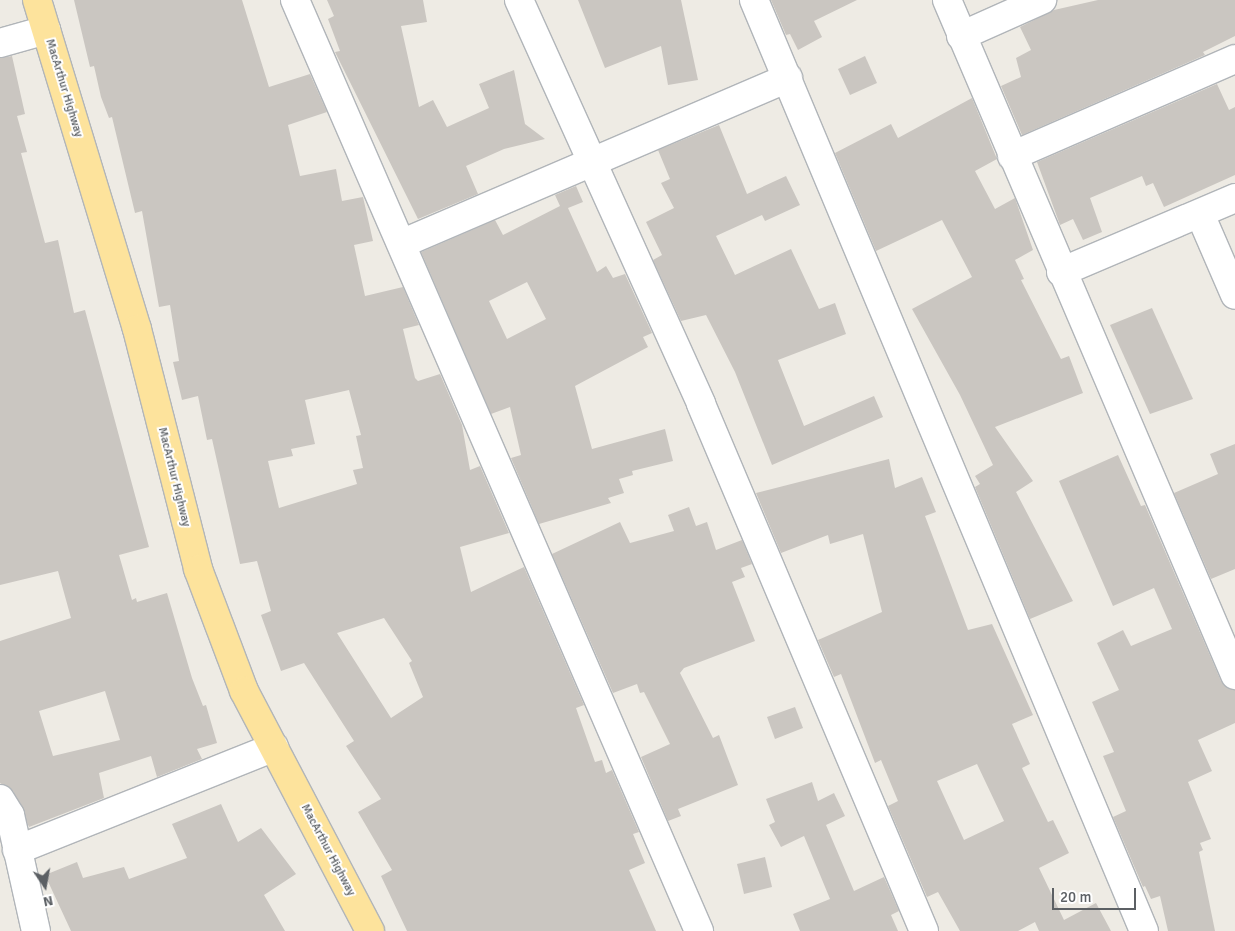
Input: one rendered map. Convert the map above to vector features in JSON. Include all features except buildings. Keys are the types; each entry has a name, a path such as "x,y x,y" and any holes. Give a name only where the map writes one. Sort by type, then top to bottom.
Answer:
{"highway":[{"name":"MacArthur Highway","path":"37,0 137,329 198,569 244,691 370,931"}],"street":[{"path":"295,0 403,243 699,931"},
{"path":"519,0 591,163 702,404 924,931"},
{"path":"754,0 1144,931"},
{"path":"947,0 1061,272 1235,675"},
{"path":"961,36 1042,0"},
{"path":"0,43 46,30"},
{"path":"1012,156 1235,59"},
{"path":"403,243 788,78"},
{"path":"1061,272 1235,198"},
{"path":"1200,214 1235,295"},
{"path":"17,850 274,747"},
{"path":"0,798 10,815 36,931"}]}
